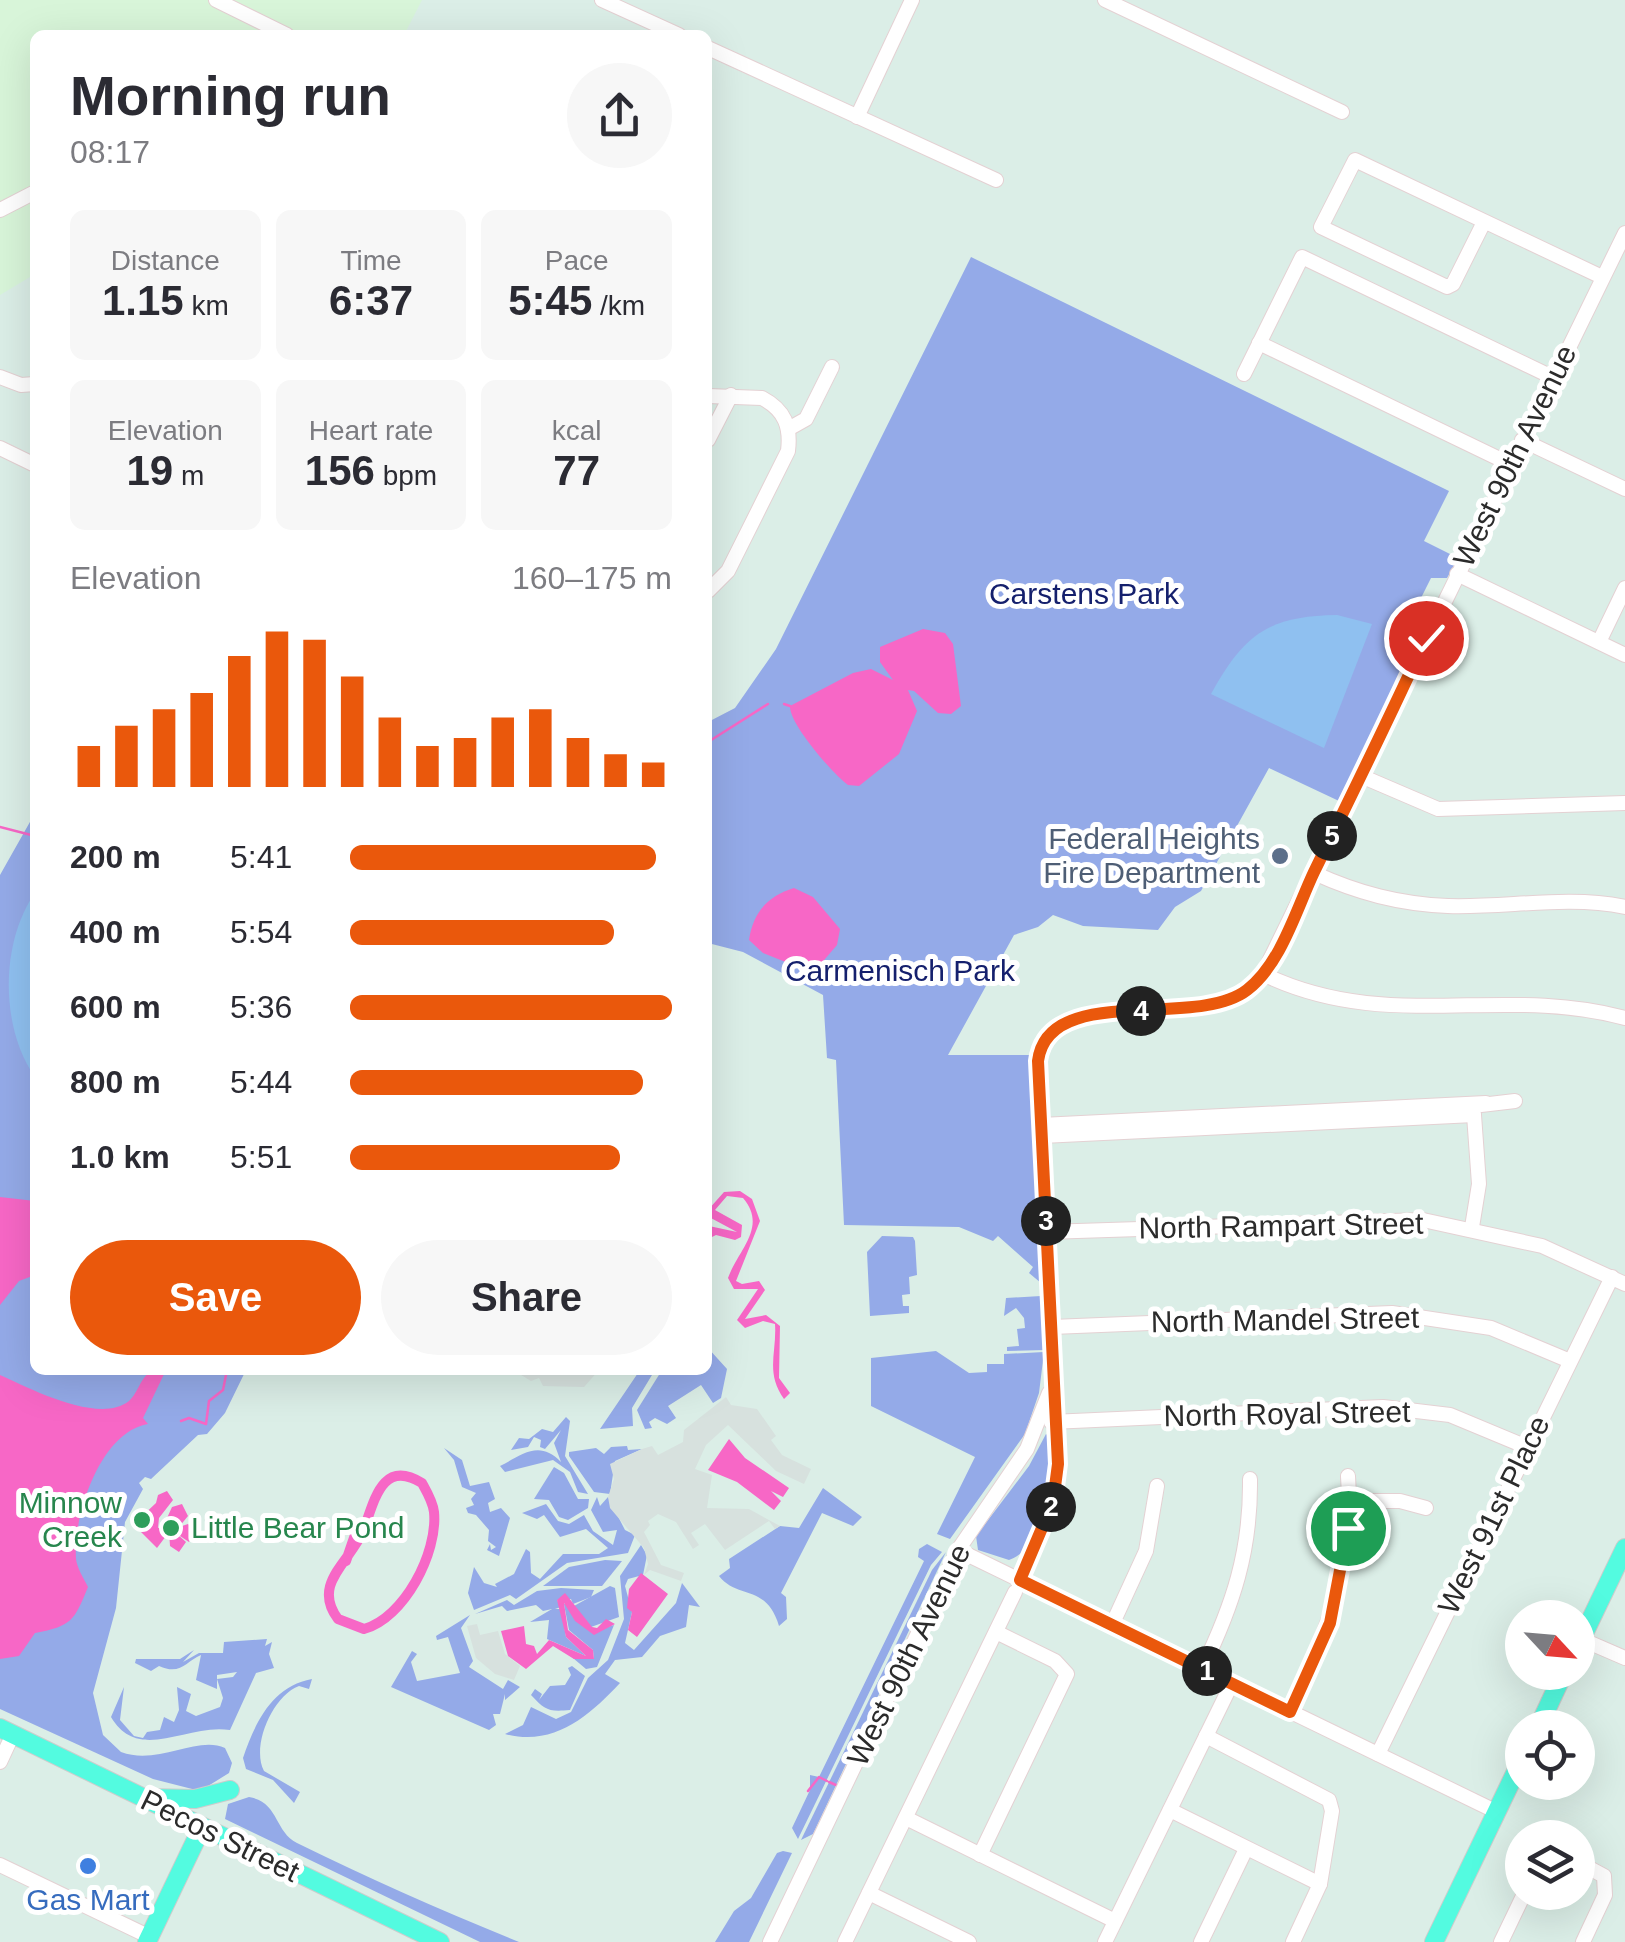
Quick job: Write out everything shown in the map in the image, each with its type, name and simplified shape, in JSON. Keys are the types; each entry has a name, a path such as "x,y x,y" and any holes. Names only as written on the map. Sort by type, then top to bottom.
{"main road":[{"path":"1595,1609 1625,1548"},
{"name":"Pecos Street","path":"6,1731 440,1942"},
{"path":"143,1798 194,1799 230,1790"},
{"path":"1434,1942 1505,1795"},
{"path":"149,1940 202,1828"}],"street":[{"path":"216,0 280,30"},
{"path":"602,0 668,30"},
{"path":"856,117 912,0"},
{"path":"1105,0 1342,112"},
{"path":"712,50 996,180"},
{"path":"1484,222 1453,284 1447,287 1321,226 1354,160 1602,278"},
{"path":"0,210 30,195"},
{"name":"West 90th Avenue","path":"845,1942 1018,1586 1053,1502 1058,1464 1048,1422 1052,1328 1039,1054 1050,1034 1064,1022 1091,1014 1211,1007 1237,997 1263,974 1552,377 1623,243"},
{"path":"1244,374 1302,256 1552,377"},
{"path":"1259,343 1510,464"},
{"path":"790,428 806,419 832,367"},
{"path":"0,378 30,384"},
{"path":"712,396 762,398 774,406 790,428 788,451 728,571 712,588"},
{"path":"712,432 731,396"},
{"path":"1522,440 1625,489"},
{"path":"0,448 30,463"},
{"path":"1457,574 1625,654"},
{"path":"1598,642 1625,588"},
{"path":"1360,776 1438,809 1625,803"},
{"path":"1314,874 1354,892 1410,903 1586,901 1625,908"},
{"path":"1263,974 1313,995 1368,1006 1547,1004 1625,1018"},
{"path":"1042,1130 1344,1116 1515,1101"},
{"path":"1472,1227 1479,1184 1474,1116 1486,1103"},
{"path":"1344,1116 1474,1116"},
{"name":"North Rampart Street","path":"1046,1232 1376,1218 1472,1227 1542,1246 1618,1280"},
{"name":"West 91st Place","path":"1378,1754 1570,1361 1618,1280"},
{"name":"North Mandel Street","path":"1052,1328 1392,1313 1491,1328 1570,1361"},
{"name":"North Royal Street","path":"1048,1422 1383,1406 1450,1416 1527,1447"},
{"name":"West 90th Avenue","path":"770,1942 958,1550 1048,1422"},
{"path":"1290,1712 1339,1593 1350,1501 1348,1476"},
{"path":"1202,1668 1242,1576 1250,1527 1250,1479"},
{"path":"1112,1625 1146,1551 1157,1486"},
{"path":"1350,1501 1400,1501 1426,1508"},
{"path":"958,1550 1018,1586 1112,1625 1497,1812"},
{"path":"980,1855 1067,1674 1055,1661 996,1632"},
{"path":"1595,1648 1625,1658"},
{"path":"1105,1942 1232,1683"},
{"path":"0,1762 6,1731"},
{"path":"1206,1736 1329,1800 1332,1811 1320,1884 1293,1942"},
{"path":"1170,1810 1320,1884"},
{"path":"906,1818 1116,1922"},
{"path":"1201,1942 1246,1849"},
{"path":"0,1865 149,1940"},
{"path":"1583,1942 1607,1887 1604,1876 1595,1871"},
{"path":"869,1893 969,1942"},
{"path":"1501,1942 1516,1910"}],"shaded area":[{"path":"0,0 422,0 407,30 30,30 30,277 0,295"},
{"path":"1337,615 1372,624 1324,748 1211,694 1235,656 1261,632 1293,619"},
{"path":"923,629 945,633 953,644 961,706 951,714 938,713 908,690 917,711 899,754 859,786 848,785 804,736 790,706 853,673 871,669 893,680 880,662 880,647"},
{"path":"794,888 813,897 840,929 837,945 813,973 763,953 749,940 763,906"},
{"path":"30,902 30,1068 15,1034 9,985 15,936"},
{"path":"740,1191 752,1199 760,1221 736,1281 759,1281 765,1290 745,1319 766,1315 780,1326 779,1378 790,1393 784,1399 773,1371 775,1324 763,1321 745,1328 737,1320 758,1289 734,1289 728,1278 752,1229 753,1219 743,1198 727,1196 715,1210 742,1225 741,1237 712,1237 712,1227 737,1232 712,1219 712,1206 724,1192"},
{"path":"0,1197 30,1200 30,1277 19,1281 0,1305"},
{"path":"0,1375 64,1402 100,1409 129,1401 145,1377 164,1375 143,1418 148,1424 131,1430 116,1442 103,1459 85,1499 76,1559 88,1587 79,1608 57,1628 35,1633 19,1656 0,1659"},
{"path":"521,1375 595,1375 584,1387 543,1386 539,1378 531,1381"},
{"path":"726,1397 731,1405 757,1409 776,1436 771,1440 782,1455 811,1469 804,1484 776,1471 728,1425 706,1445 695,1469 712,1475 707,1508 749,1509 780,1526 775,1529 769,1521 725,1550 705,1524 691,1533 699,1545 693,1549 676,1522 658,1514 648,1521 650,1525 644,1532 661,1565 684,1573 681,1581 650,1570 644,1575 648,1564 644,1548 610,1508 608,1497 614,1479 610,1464 652,1446 658,1455 683,1442 684,1430"},
{"path":"729,1439 745,1458 789,1488 783,1497 771,1491 781,1501 774,1510 737,1482 708,1470"},
{"path":"167,1491 173,1500 159,1518 158,1528 163,1527 172,1507 182,1504 188,1516 179,1527 188,1524 197,1532 189,1542 177,1534 186,1542 179,1552 170,1546 169,1532 157,1548 141,1532 138,1520 156,1503 158,1495"},
{"path":"641,1573 668,1594 637,1637 628,1630 632,1612 627,1608 629,1589"},
{"path":"565,1593 592,1627 597,1628 606,1619 615,1624 594,1635 575,1621 564,1603 568,1630 593,1650 594,1659 574,1659 553,1646 526,1669 508,1656 501,1631 524,1626 526,1644 534,1646 537,1654 549,1640 586,1656 566,1637 557,1600"},
{"path":"477,1624 480,1635 498,1631 505,1654 520,1666 514,1680 495,1674 476,1658 467,1626"}],"green space":[{"name":"Carstens Park","path":"971,257 1449,491 1424,541 1458,558 1447,578 1431,578 1405,630 1417,642 1339,801 1269,768 1201,891 1175,907 1158,930 1083,926 1053,915 1038,927 1014,935 948,1055 1029,1055 1041,1283 1029,1273 1033,1267 998,1236 993,1241 959,1227 844,1225 836,1060 827,1058 823,995 743,952 712,944 712,720 735,708 776,649"},
{"path":"30,822 30,1375 244,1375 225,1413 207,1434 198,1435 151,1479 145,1477 139,1483 143,1489 125,1522 116,1608 93,1693 103,1735 121,1752 149,1755 202,1745 225,1748 232,1763 229,1773 200,1791 153,1779 0,1709 0,875"},
{"path":"882,1236 913,1237 915,1241 917,1275 909,1277 910,1294 902,1295 903,1306 909,1306 909,1313 870,1316 867,1252"},
{"path":"1041,1296 1045,1350 1007,1351 1007,1347 1019,1346 1017,1329 1025,1328 1024,1318 1016,1308 1004,1316 1006,1298"},
{"path":"936,1351 969,1373 987,1372 987,1364 1004,1364 1004,1354 1044,1352 1039,1393 1025,1434 950,1539 937,1534 975,1457 871,1406 871,1358"},
{"path":"712,1352 727,1369 721,1398 713,1403 701,1385 668,1406 676,1418 667,1424 655,1418 649,1422 652,1428 645,1429 637,1410 659,1375 712,1375"},
{"path":"637,1375 652,1375 632,1408 633,1426 600,1429"},
{"path":"566,1417 570,1421 565,1456 588,1494 578,1492 570,1472 553,1460 505,1472 500,1466 538,1450 561,1462 554,1443 561,1430 545,1449 540,1447 541,1440 534,1437 528,1447 511,1450 519,1438 529,1439 542,1429 553,1432"},
{"path":"1046,1434 1051,1438 1048,1488 1032,1540 1009,1560 978,1550 976,1536 1029,1466"},
{"path":"627,1446 628,1450 642,1449 615,1461 610,1494 594,1492 569,1456 569,1452 596,1448 604,1454 611,1447"},
{"path":"444,1448 462,1460 470,1486 489,1482 495,1499 488,1503 490,1512 501,1508 510,1518 499,1556 487,1550 490,1544 491,1550 496,1547 488,1541 489,1530 476,1515 468,1513 466,1508 474,1505 471,1499 476,1493 462,1487 454,1460"},
{"path":"554,1467 564,1473 578,1499 589,1499 588,1508 568,1520 559,1517 549,1500 534,1499"},
{"path":"823,1488 862,1517 853,1526 822,1513 781,1593 786,1597 787,1619 779,1626 767,1603 719,1576 730,1568 729,1559 780,1526 799,1528"},
{"path":"597,1497 600,1506 608,1497 625,1530 635,1535 628,1553 567,1563 516,1599 510,1595 474,1610 468,1593 474,1567 484,1583 497,1587 495,1584 514,1574 526,1549 530,1552 531,1573 540,1579 563,1554 599,1554 608,1548 586,1529 560,1537 544,1515 537,1519 522,1513 546,1504 558,1521 569,1524 584,1515 593,1531 613,1545 617,1530 603,1532 591,1510"},
{"path":"927,1544 942,1552 931,1565 798,1839 792,1828 810,1790 810,1775 819,1777 924,1561 918,1557 919,1549"},
{"path":"641,1545 647,1555 643,1575 628,1579 625,1586 632,1612 625,1643 634,1650 676,1603 682,1583 700,1607 689,1605 686,1627 660,1636 642,1657 615,1660 605,1674 620,1683 569,1726 539,1736 505,1734 523,1725 531,1707 556,1719 571,1712 588,1678 608,1660 624,1619 620,1576"},
{"path":"946,1552 813,1834 801,1840 932,1570"},
{"path":"622,1561 602,1586 543,1586 569,1567"},
{"path":"610,1586 615,1588 619,1617 591,1627 574,1606"},
{"path":"594,1590 591,1597 573,1604 571,1599 557,1600 561,1607 555,1609 561,1609 566,1637 586,1656 547,1639 549,1620 530,1622 552,1609 543,1611 536,1605 507,1611 502,1606 475,1614 507,1600 514,1605 537,1591"},
{"path":"568,1603 585,1626 614,1625 597,1667 586,1669 567,1653 576,1659 594,1659 593,1650 569,1630 564,1604"},
{"path":"470,1615 461,1628 473,1661 469,1667 503,1689 508,1680 520,1687 505,1700 505,1694 500,1714 493,1714 496,1725 489,1730 391,1687 412,1651 417,1654 411,1662 417,1681 460,1673 448,1637 437,1640 436,1636"},
{"path":"267,1639 265,1646 272,1642 269,1654 274,1668 256,1673 230,1730 213,1729 149,1740 135,1738 122,1731 111,1717 124,1687 120,1720 134,1736 143,1738 147,1732 160,1730 164,1717 174,1722 179,1710 177,1687 191,1694 186,1711 196,1716 220,1707 223,1698 217,1679 217,1689 196,1680 201,1655 173,1669 159,1666 151,1671 135,1663 136,1659 180,1659 194,1650 183,1662 199,1653 223,1653 224,1642","holes":["237,1672 233,1677 217,1679 217,1675"]},
{"path":"572,1666 585,1676 570,1710 548,1709 531,1695 535,1689 542,1694 539,1700 550,1686 565,1685 571,1675 568,1668"},
{"path":"312,1679 309,1689 299,1686 280,1700 266,1723 260,1749 264,1771 300,1792 294,1803 273,1780 246,1769 243,1758 267,1708 286,1689"},
{"path":"249,1797 266,1805 297,1843 519,1942 480,1942 225,1819 228,1804"},
{"path":"777,1853 792,1853 749,1942 715,1942 734,1911 751,1898"}],"waterway":[{"path":"712,739 768,704"},
{"path":"784,704 790,706"},
{"path":"0,827 30,835"},
{"path":"181,1421 189,1418 206,1424 209,1401 223,1390 226,1375"},
{"path":"346,1561 356,1532 364,1529 382,1485 398,1476 422,1483 434,1512 434,1528 424,1564 405,1598 379,1622 364,1629 338,1619 329,1594 336,1573 343,1562 351,1552 364,1529"},
{"path":"808,1791 819,1777 827,1781"},
{"path":"829,1782 836,1785"}],"place":[{"name":"Federal Heights Fire Department","path":"1280,856"},
{"name":"Minnow Creek","path":"142,1520"},
{"name":"Little Bear Pond","path":"171,1528"},
{"name":"Gas Mart","path":"88,1866"}],"route":[{"path":"1348,1528 1339,1593 1330,1623 1290,1712 1020,1580 1045,1527 1058,1481 1038,1061 1050,1034 1073,1018 1211,1007 1237,997 1258,981 1289,926 1426,638"}],"park label":[{"name":"Carmenisch Park","path":"900,971"}]}
